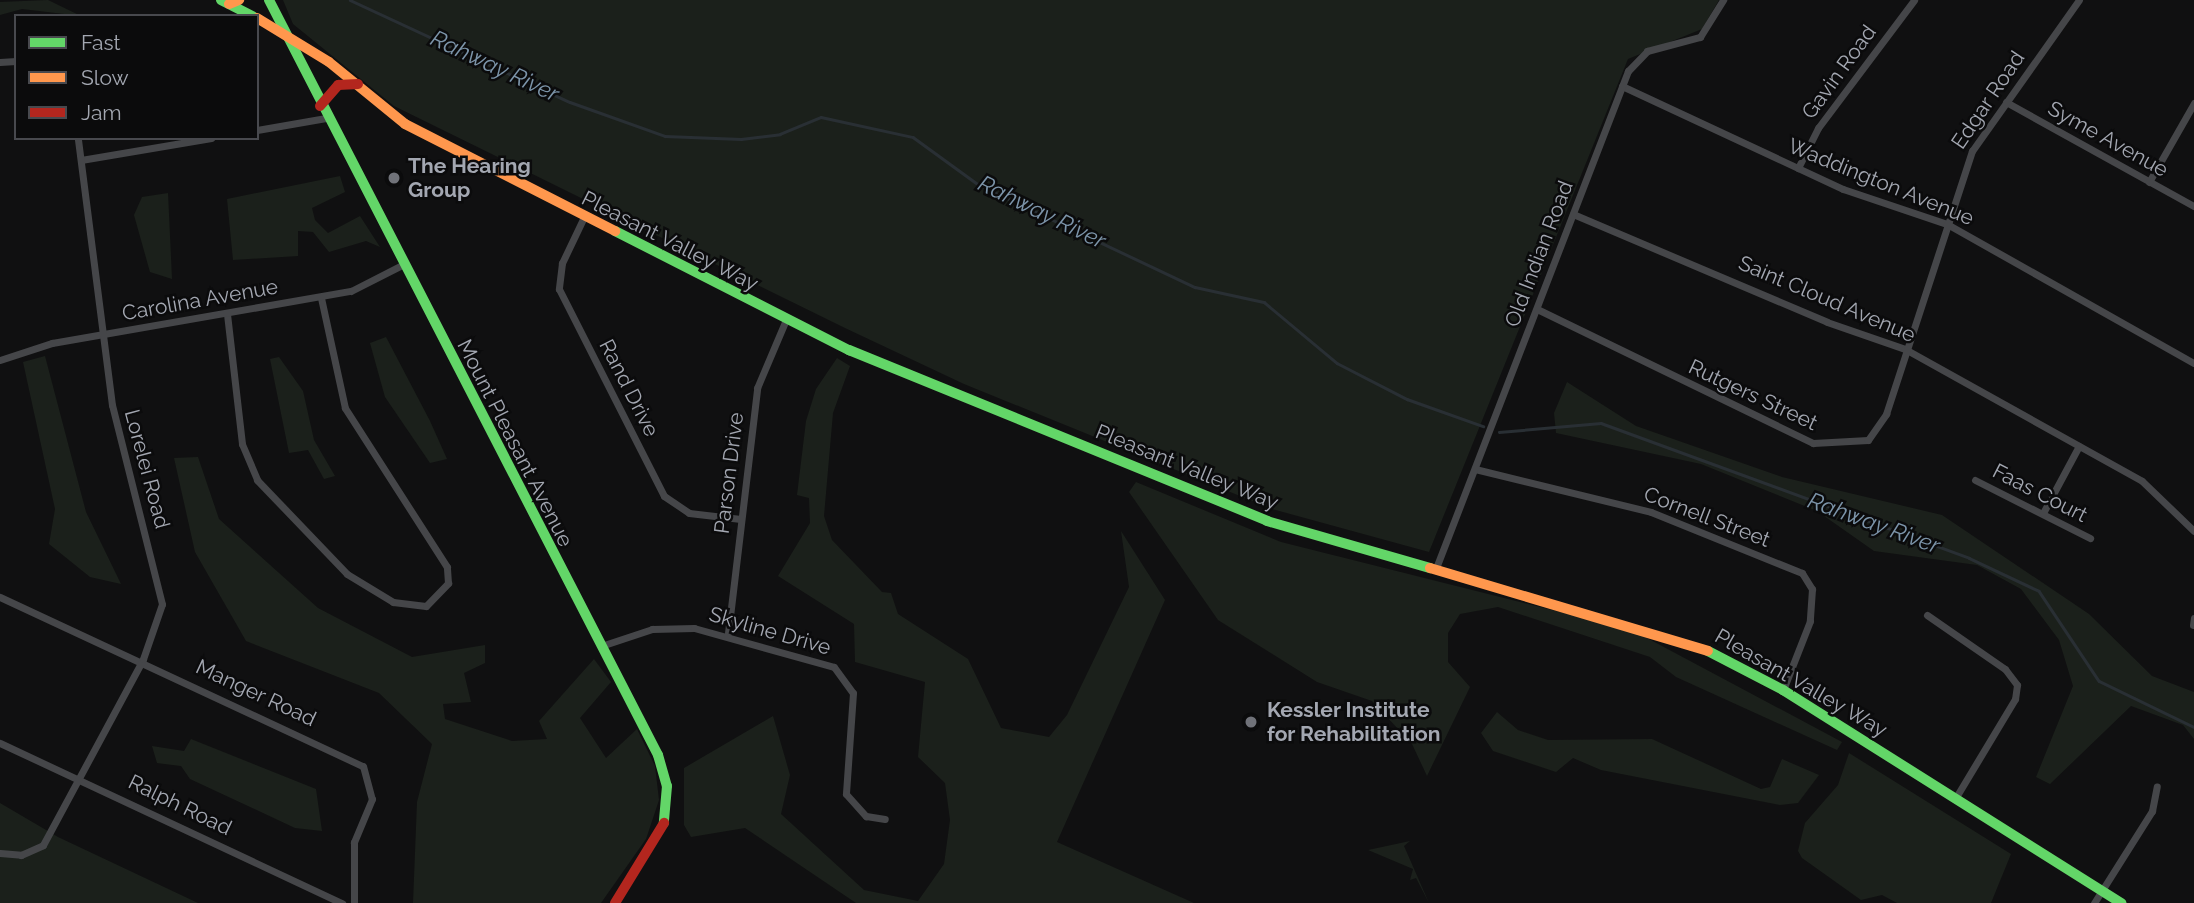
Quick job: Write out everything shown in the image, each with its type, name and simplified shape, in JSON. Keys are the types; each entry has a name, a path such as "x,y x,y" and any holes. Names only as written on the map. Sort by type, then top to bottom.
{"main road":[{"path":"225,2 239,0"},
{"name":"Mount Pleasant Avenue","path":"269,0 281,30 326,118 658,755 668,797 657,839 615,903"},
{"name":"Pleasant Valley Way","path":"225,2 249,14"},
{"name":"Pleasant Valley Way","path":"259,19 281,30 358,84 405,124 785,322 1267,521 1636,622 1783,690 2121,903"},
{"path":"320,106 338,85 358,84"}],"street":[{"name":"Old Indian Road","path":"1436,568 1622,86 1647,51 1706,32 1723,0"},
{"name":"Gavin Road","path":"1798,168 1818,128 1914,0"},
{"name":"Edgar Road","path":"1905,349 1972,151 2079,0"},
{"name":"Waddington Avenue","path":"1622,86 1798,168 1947,224 2194,363"},
{"name":"Syme Avenue","path":"2006,102 2194,206"},
{"path":"2150,182 2194,103"},
{"path":"259,130 326,118"},
{"name":"Lorelei Road","path":"0,852 22,855 43,845 144,659 159,618 161,587 119,443 101,335 78,140"},
{"path":"81,160 199,140"},
{"name":"Saint Cloud Avenue","path":"1573,214 1827,322 1905,349 2161,495 2194,531"},
{"name":"Rand Drive","path":"583,219 562,263 559,289 664,496 689,513 741,519"},
{"name":"Carolina Avenue","path":"0,360 101,335 321,298 366,286 402,265"},
{"path":"227,314 242,444 257,480 347,575 393,602 412,608 431,604 449,571 345,408 321,298"},
{"name":"Rutgers Street","path":"1537,309 1826,446 1859,444 1876,435 1905,349"},
{"name":"Parson Drive","path":"728,633 757,388 785,322"},
{"path":"2043,513 2078,446"},
{"name":"Cornell Street","path":"1475,469 1651,512 1802,573 1812,589 1810,621 1783,690"},
{"name":"Faas Court","path":"1975,480 2090,538"},
{"name":"Manger Road","path":"0,597 144,659 363,766 372,799 354,842 354,903"},
{"path":"1927,615 2005,669 2017,685 2015,699 1955,799"},
{"name":"Skyline Drive","path":"600,647 667,627 728,633 842,673 853,693 846,794 866,816 885,819"},
{"name":"Ralph Road","path":"0,743 80,775 342,903"},
{"path":"2094,903 2152,811 2157,786"}],"shaded area":[{"path":"48,0 77,14 22,9 0,15 0,2"},
{"path":"283,0 1719,0 1702,29 1628,59 1429,552 1272,509 964,384 845,328 394,106 293,24"},
{"path":"340,176 345,192 312,208 315,220 328,233 360,216 380,247 366,241 329,252 313,232 298,231 298,256 233,260 227,199"},
{"path":"168,193 172,279 150,272 134,215 142,197"},
{"path":"386,337 447,459 430,463 385,397 370,343"},
{"path":"45,356 86,512 121,584 90,577 49,544 55,509 23,362"},
{"path":"279,357 303,391 314,440 335,476 324,479 308,450 289,453 270,359"},
{"path":"837,358 850,366 833,413 824,516 832,540 882,592 891,593 898,614 968,659 1001,728 1049,737 1067,715 1129,587 1121,531 1165,600 1057,842 1194,903 856,903 745,828 691,837 684,825 684,768 773,716 790,775 781,814 864,890 918,901 944,864 950,820 945,783 918,757 925,682 855,662 854,624 778,576 810,523 809,498 797,495 806,421 816,389"},
{"path":"1567,382 1636,426 1782,477 1942,515 2089,614 2152,676 2194,692 2194,739 2183,725 2131,706 2050,784 2036,777 2073,686 2059,640 2021,589 1977,565 1874,551 1817,511 1701,464 1556,433 1554,413"},
{"path":"198,457 219,519 318,608 412,657 485,645 485,663 464,673 471,702 443,704 445,719 512,741 547,739 539,721 594,659 611,682 580,718 606,758 637,729 655,766 659,800 646,839 601,903 413,903 417,802 432,744 379,693 246,641 195,552 174,458"},
{"path":"1136,482 1281,542 1632,630 1842,742 1837,750 1676,677 1650,657 1498,607 1460,614 1448,633 1448,662 1470,687 1427,776 1412,744 1372,701 1317,682 1218,620 1129,492"},
{"path":"1497,712 1518,730 1548,740 1652,739 1761,789 1770,787 1782,759 1819,775 1798,803 1780,805 1601,770 1573,758 1556,772 1493,751 1481,733"},
{"path":"191,739 316,789 322,831 295,828 190,779 181,766 157,763 152,746 184,751"},
{"path":"1849,753 2011,854 1991,903 1897,903 1882,895 1861,900 1802,858 1798,851 1805,823 1838,785"},
{"path":"0,803 58,837 198,903 0,903"},
{"path":"1410,841 1404,846 1429,903 1416,878 1410,880 1413,869 1368,850"}],"waterway":[{"name":"Rahway River","path":"350,0 570,102 665,136 741,139 780,134 821,117 913,137 979,185 1195,287 1264,302 1337,363 1407,399 1483,426"},
{"name":"Rahway River","path":"1499,432 1601,423 1969,558 2039,591 2099,681 2194,727"}],"traffic: fast":[{"path":"221,0 249,14"},
{"path":"269,0 658,755 667,786 664,823"},
{"path":"615,231 849,350 1267,521 1430,568"},
{"path":"1708,651 1783,690 2121,903"}],"traffic: slow":[{"path":"229,4 239,0"},
{"path":"259,19 329,62 405,124 615,231"},
{"path":"1430,568 1708,651"}],"traffic: jam":[{"path":"320,106 338,85 358,84"},
{"path":"615,903 664,823"}],"place":[{"name":"The Hearing Group","path":"394,178"},
{"name":"Kessler Institute for Rehabilitation","path":"1251,722"}]}
